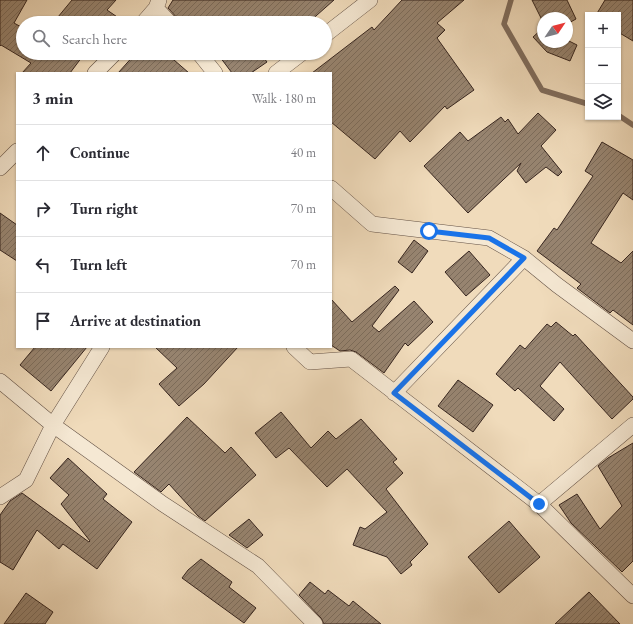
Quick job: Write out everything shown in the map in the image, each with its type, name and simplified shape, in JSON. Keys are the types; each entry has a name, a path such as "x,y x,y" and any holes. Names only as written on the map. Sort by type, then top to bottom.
{"street":[{"path":"332,30 370,0"},
{"path":"149,16 158,4 166,16"},
{"path":"96,72 108,60"},
{"path":"205,60 214,72"},
{"path":"277,72 293,60"},
{"path":"0,168 16,152"},
{"path":"332,189 372,224 489,238 524,258 557,286 633,341"},
{"path":"394,393 524,258"},
{"path":"0,497 26,480 53,425 101,348"},
{"path":"295,348 310,362 350,359 539,504 633,596"},
{"path":"0,381 53,425 163,504 258,566 315,624"},
{"path":"539,504 633,425"}],"building":[{"path":"0,0 27,0 18,16 16,16 14,23 16,24 16,54 1,45 0,46"},
{"path":"72,0 116,0 107,10 116,16 59,16"},
{"path":"173,0 334,0 316,16 175,16 168,8"},
{"path":"402,0 464,0 437,23 445,30 437,38 474,90 447,109 445,106 410,142 400,131 375,159 332,123 332,72 313,72 329,60 332,60 332,58 372,27 374,30"},
{"path":"532,0 567,0 573,12 538,12"},
{"path":"605,0 633,0 633,41 621,34 621,12 598,12"},
{"path":"573,13 576,19 573,21"},
{"path":"537,33 537,41 533,37"},
{"path":"573,43 577,45 570,61 547,52 543,48 573,48"},
{"path":"26,60 80,60 71,72 23,72 31,63"},
{"path":"130,60 174,60 188,72 119,72"},
{"path":"222,60 265,60 267,62 252,72 231,72"},
{"path":"538,113 556,130 541,146 562,172 558,176 546,167 526,183 517,171 521,163 468,213 424,166 460,132 468,141 501,117 505,122 508,119 518,134"},
{"path":"602,142 633,160 633,200 623,193 591,243 621,263 633,251 633,325 613,310 610,313 577,288 581,284 537,251 554,228 557,230 593,176 585,171"},
{"path":"0,213 16,224 16,260 0,250"},
{"path":"414,240 428,251 412,273 398,262"},
{"path":"469,251 490,275 466,296 445,272"},
{"path":"395,286 399,290 372,326 379,332 414,301 433,322 408,346 405,343 384,373 356,352 350,350 340,351 332,346 332,300 352,322"},
{"path":"556,322 573,336 575,334 633,397 633,399 612,419 560,362 540,386 564,409 554,421 518,388 515,391 496,374 520,345 525,349 547,324 551,327"},
{"path":"34,348 86,348 51,391 20,365"},
{"path":"156,348 237,348 204,384 179,406 159,384 177,368"},
{"path":"458,380 493,405 473,432 438,406"},
{"path":"281,412 311,448 328,431 336,439 361,419 397,459 393,462 403,473 386,489 428,544 410,562 412,565 401,574 387,557 353,545 360,527 365,529 387,512 347,469 327,487 289,448 276,458 255,433"},
{"path":"187,417 225,453 231,447 256,475 205,521 198,516 169,484 161,492 134,472"},
{"path":"633,443 633,561 622,572 571,523 559,505 577,494 600,529 622,506 598,466"},
{"path":"68,458 107,494 103,499 132,522 97,569 63,544 59,549 37,530 13,570 0,562 0,515 10,501 22,493 89,542 90,541 61,504 69,495 50,478"},
{"path":"249,519 263,535 247,548 229,535"},
{"path":"509,521 540,557 499,593 468,557"},
{"path":"201,559 232,582 229,587 256,608 244,623 182,578 188,570"},
{"path":"310,582 325,594 328,590 349,606 353,601 381,624 324,624 321,618 299,595"},
{"path":"589,592 620,624 555,624"},
{"path":"26,593 53,612 45,624 4,624"}],"waterway":[{"path":"511,0 504,24 542,90 585,103"},
{"path":"621,117 633,125"}],"route":[{"path":"429,231 489,238 524,258 394,393 539,504"}]}
